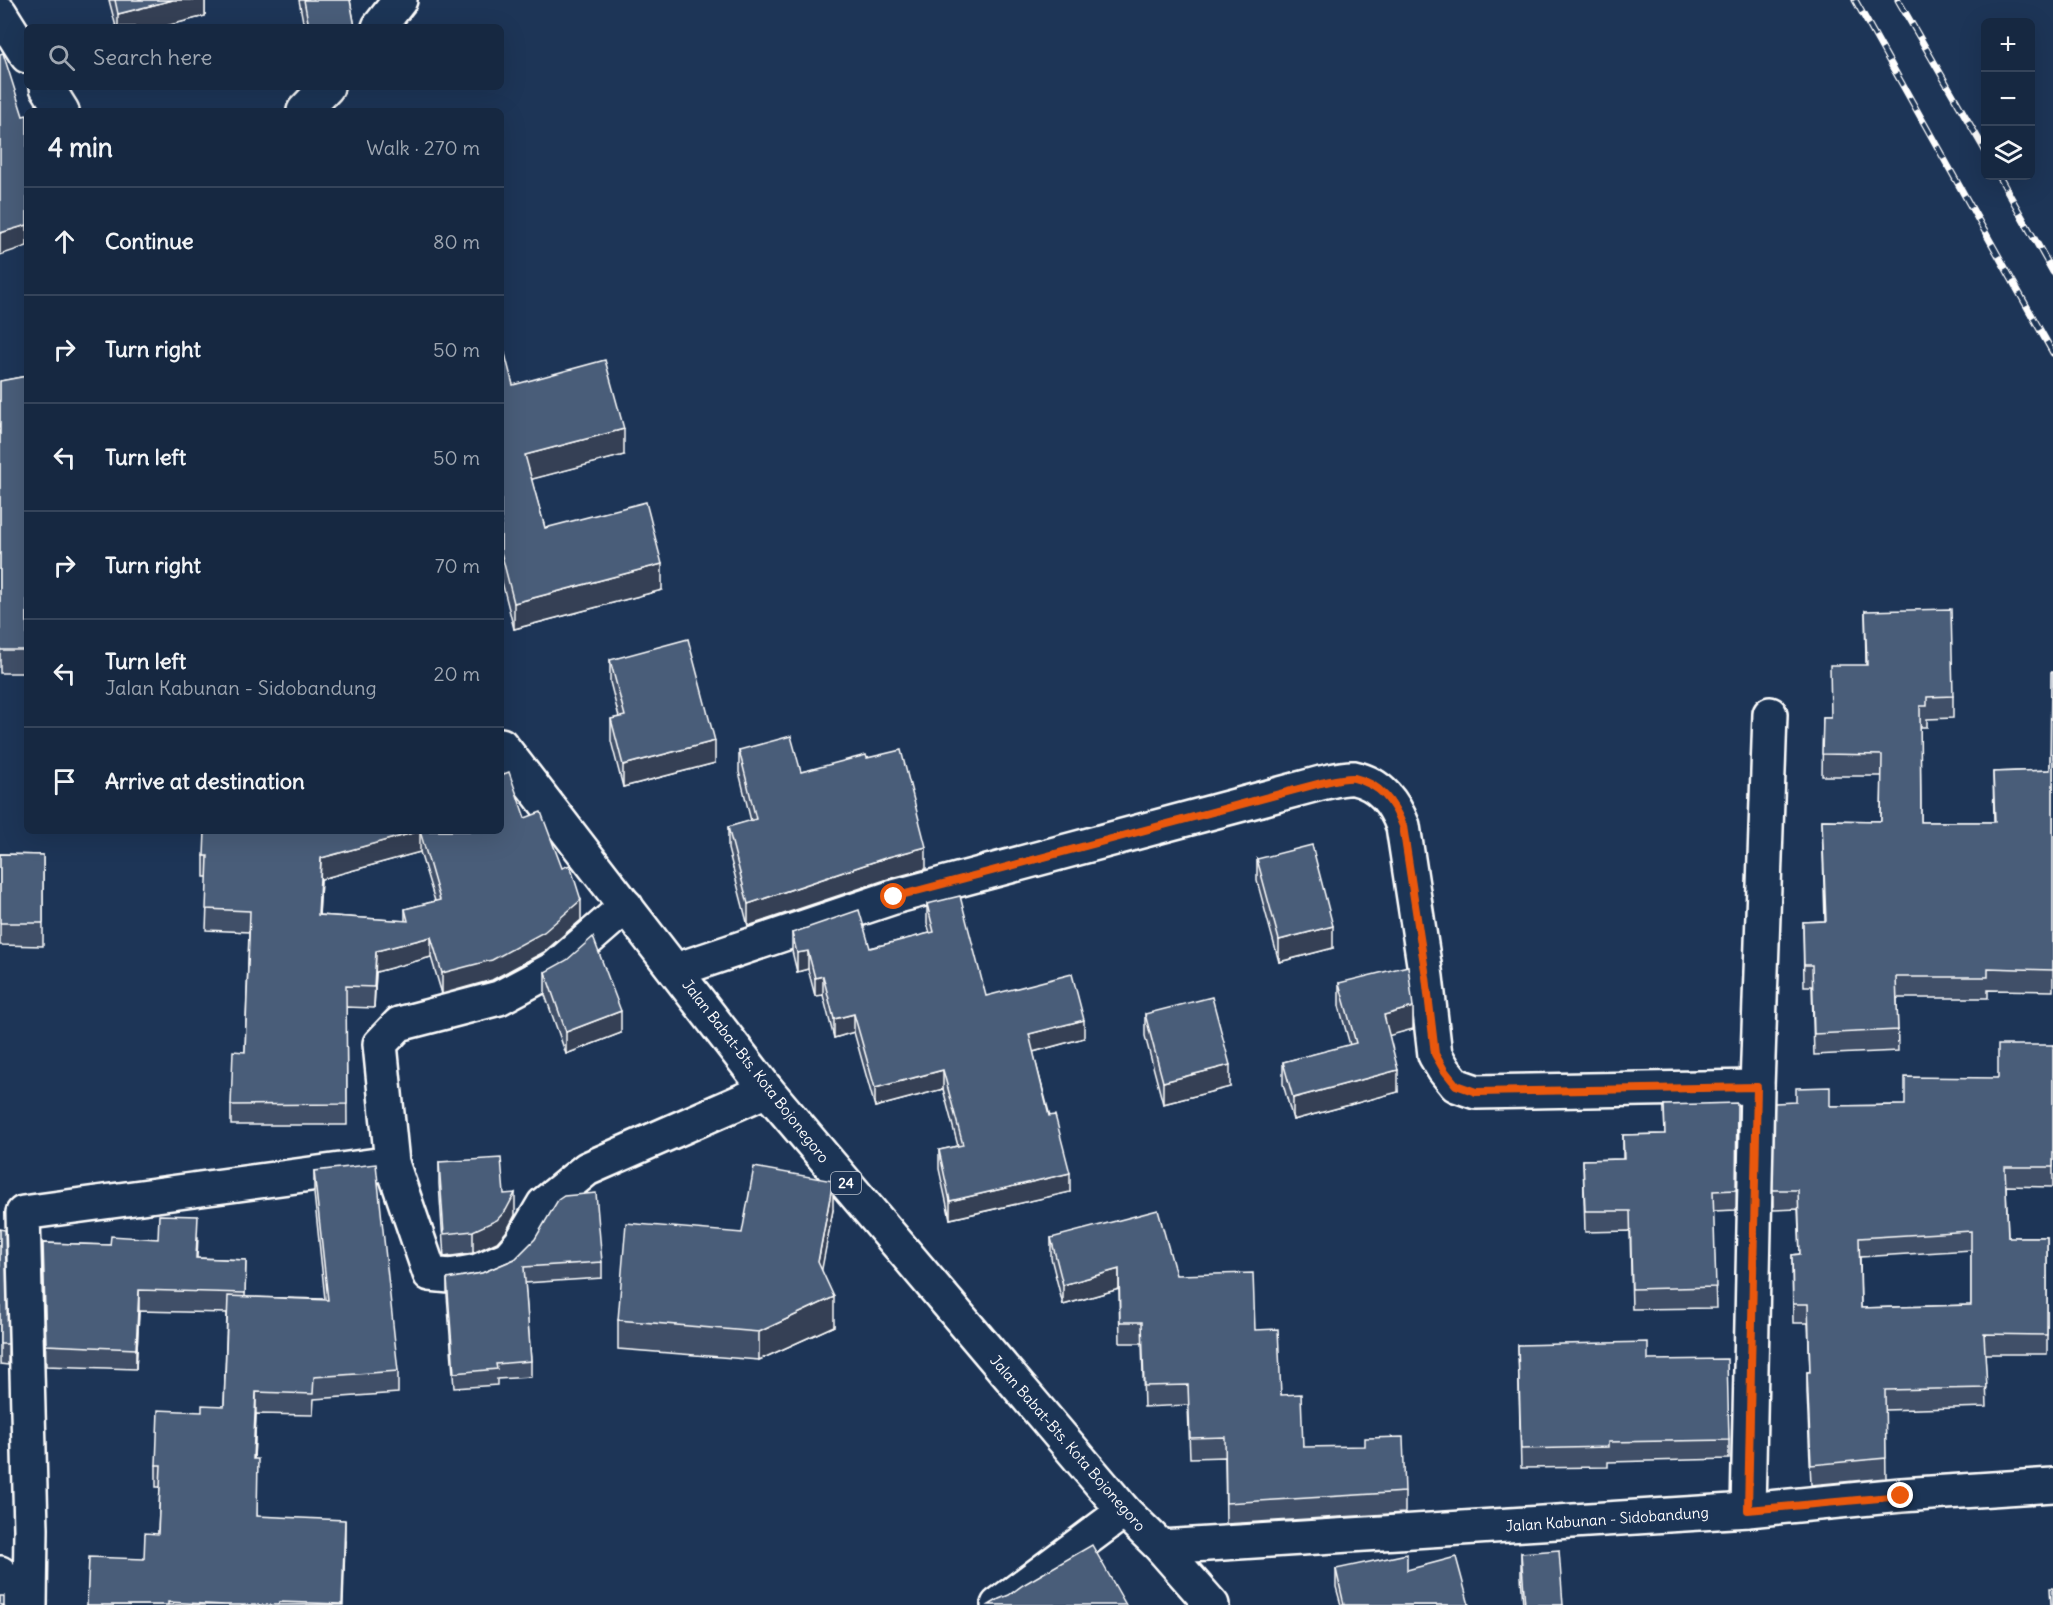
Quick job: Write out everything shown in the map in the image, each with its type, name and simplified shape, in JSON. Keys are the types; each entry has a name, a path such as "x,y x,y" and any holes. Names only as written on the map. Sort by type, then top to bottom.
{"main road":[{"path":"381,24 400,0"},
{"path":"0,13 24,51"},
{"path":"49,90 60,108"},
{"path":"307,108 324,90"},
{"path":"1748,1510 1757,1087 1770,714"},
{"name":"Jalan Babat-Bts. Kota Bojonegoro","path":"504,749 767,1090 1124,1512 1161,1547 1212,1605"},
{"path":"676,970 894,897 1321,783 1353,778 1376,787 1394,805 1403,826 1435,1054 1456,1085 1476,1092 1757,1087"},
{"path":"626,906 555,968 499,998 399,1024 380,1044 392,1163 430,1274 450,1275 478,1270 508,1258 521,1243 544,1204 587,1169 767,1090"},
{"path":"30,1605 31,1529 23,1213 392,1163"},
{"path":"2053,1476 2053,1485"},
{"name":"Jalan Kabunan - Sidobandung","path":"1161,1547 1748,1510 2053,1485"},
{"path":"998,1605 1124,1512"},
{"path":"0,1573 16,1592 23,1605"}],"building":[{"path":"115,0 173,0 118,14"},
{"path":"304,0 350,0 354,24 308,24"},
{"path":"3,53 24,116 24,226 0,233 0,54"},
{"path":"504,350 513,385 605,360 624,429 525,455 545,528 646,502 662,564 514,603 504,564"},
{"path":"24,377 24,650 0,650 0,381"},
{"path":"1951,609 1953,696 1927,697 1927,706 1920,706 1921,822 1995,822 1993,772 2050,770 2051,672 2053,672 2053,970 1988,968 1988,977 1896,977 1898,1030 1814,1034 1812,965 1804,965 1803,922 1826,921 1822,820 1881,821 1882,755 1822,754 1823,718 1831,718 1830,665 1867,665 1865,611"},
{"path":"688,639 715,741 623,765 611,719 625,716 610,660"},
{"path":"791,736 801,772 866,755 867,758 901,750 926,847 888,857 748,904 728,827 756,819 739,750"},
{"path":"509,772 525,818 541,812 562,868 570,865 581,900 544,932 492,960 442,973 431,937 376,951 374,987 346,986 347,1104 231,1105 233,1051 245,1052 250,911 206,909 208,856 204,856 205,834 409,834 321,858 318,915 408,921 405,909 440,900 421,834 504,834 504,774"},
{"path":"1312,845 1333,926 1279,940 1257,859"},
{"path":"0,854 43,855 43,923 0,923"},
{"path":"960,896 986,996 1072,974 1084,1020 1029,1034 1049,1116 1055,1115 1070,1173 950,1201 939,1150 963,1145 943,1070 875,1088 854,1014 834,1019 823,976 815,978 808,951 797,953 792,933 859,910 870,948 934,932 927,904"},
{"path":"593,937 621,1011 566,1032 545,972 567,960"},
{"path":"1408,966 1413,1007 1384,1015 1398,1070 1293,1098 1283,1062 1356,1043 1339,983"},
{"path":"1212,997 1230,1065 1163,1082 1145,1014"},
{"path":"1998,1045 2053,1045 2053,1167 2005,1167 2008,1237 2047,1237 2047,1335 1984,1334 1987,1388 1885,1390 1886,1458 1811,1465 1807,1372 1810,1372 1808,1304 1793,1304 1792,1255 1800,1254 1798,1190 1773,1190 1775,1103 1796,1102 1796,1088 1830,1087 1830,1106 1905,1105 1905,1077 1998,1078","holes":["1971,1231 1971,1305 1861,1308 1859,1238"]},
{"path":"1737,1103 1736,1190 1713,1191 1716,1287 1632,1289 1630,1211 1585,1211 1583,1160 1624,1159 1623,1135 1665,1134 1664,1105"},
{"path":"501,1158 504,1194 515,1193 506,1210 497,1220 473,1231 444,1234 439,1162"},
{"path":"376,1164 398,1371 314,1377 313,1394 256,1392 253,1459 258,1459 257,1516 345,1520 342,1604 279,1602 278,1605 225,1605 168,1602 168,1605 87,1605 89,1557 144,1559 145,1533 158,1534 161,1465 156,1465 158,1410 202,1412 202,1405 224,1406 228,1296 328,1300 314,1171"},
{"path":"754,1167 833,1181 818,1262 834,1297 759,1332 618,1320 626,1223 742,1233"},
{"path":"596,1193 602,1262 524,1267 531,1361 496,1364 497,1369 454,1373 447,1279 482,1273 515,1259 535,1239 558,1200 564,1196"},
{"path":"1158,1210 1176,1275 1253,1273 1255,1330 1278,1329 1281,1395 1301,1394 1303,1447 1365,1446 1365,1438 1403,1437 1405,1492 1226,1503 1225,1437 1190,1438 1188,1385 1144,1386 1142,1322 1120,1322 1119,1269 1063,1285 1051,1238"},
{"path":"159,1215 198,1216 196,1258 246,1260 245,1293 139,1290 136,1349 46,1345 43,1243 110,1245 111,1236 158,1239"},
{"path":"0,1229 5,1230 8,1344 0,1344"},
{"path":"1648,1342 1648,1360 1727,1359 1729,1440 1608,1442 1608,1447 1521,1449 1518,1345"},
{"path":"1092,1545 1126,1605 989,1605 1009,1595"},
{"path":"1559,1550 1563,1605 1525,1605 1521,1553"},
{"path":"1407,1554 1407,1570 1456,1557 1469,1605 1344,1605 1336,1569"},
{"path":"2050,1588 2053,1588 2053,1605 2051,1605"},
{"path":"0,1596 4,1596 4,1605 0,1605"}],"railway":[{"path":"1855,0 2053,353"},
{"path":"1898,0 1981,143"},
{"path":"2001,180 2053,272"}],"route":[{"path":"894,897 1321,783 1353,778 1376,787 1394,805 1403,826 1435,1054 1456,1085 1476,1092 1757,1087 1748,1510 1901,1496"}]}
